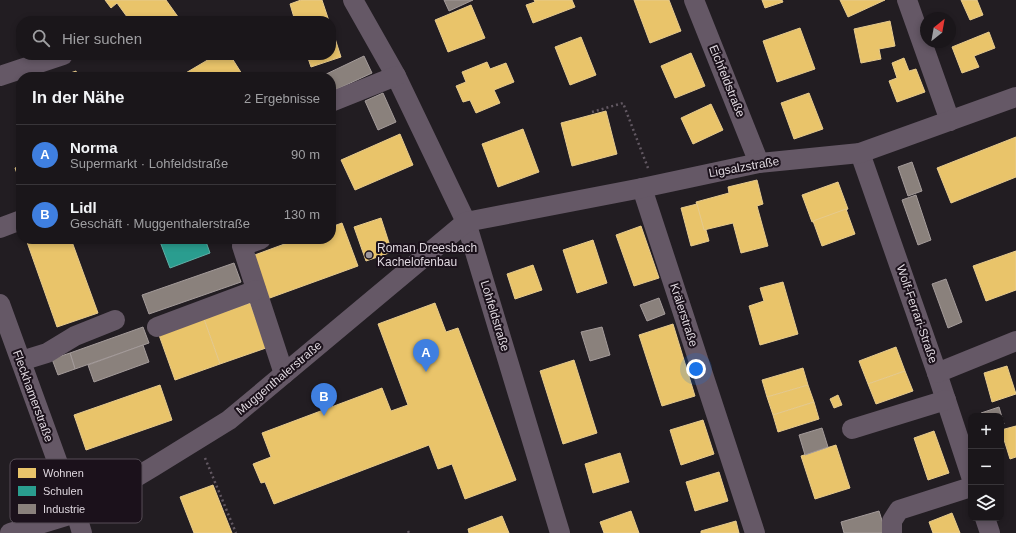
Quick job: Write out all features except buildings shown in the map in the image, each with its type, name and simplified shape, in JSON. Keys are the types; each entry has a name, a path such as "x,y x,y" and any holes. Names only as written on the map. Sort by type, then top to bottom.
{"street":[{"name":"Lohfeldstraße","path":"353,0 396,76 466,222 560,533"},
{"name":"Eichfeldstraße","path":"694,0 760,163"},
{"path":"907,0 950,121"},
{"path":"0,76 48,60"},
{"path":"336,100 396,76"},
{"name":"Ligsalzstraße","path":"466,222 760,163 860,153 1016,97"},
{"name":"Wolf-Ferrari-Straße","path":"860,153 937,373 968,467"},
{"name":"Krälerstraße","path":"648,186 755,533"},
{"path":"0,228 16,222"},
{"name":"Muggenthalerstraße","path":"142,474 229,420 466,222"},
{"path":"247,244 242,246 284,374"},
{"path":"157,327 256,290"},
{"name":"Fleckhamerstraße","path":"0,304 56,459"},
{"path":"21,361 47,353 75,336 115,320"},
{"path":"937,373 1016,342"},
{"path":"852,429 946,400"},
{"path":"892,533 892,521 899,510 968,488"},
{"path":"986,521 990,533"},
{"name":"Muggenthalerstraße","path":"10,533 43,523"},
{"name":"Fleckhamerstraße","path":"79,523 82,533"}],"path":[{"path":"592,112 623,103 648,186"},
{"path":"198,438 236,533"}],"place":[{"name":"Roman Dreesbach Kachelofenbau","path":"369,255"},
{"name":"Norma","path":"426,372"},
{"name":"Lidl","path":"324,416"}]}
